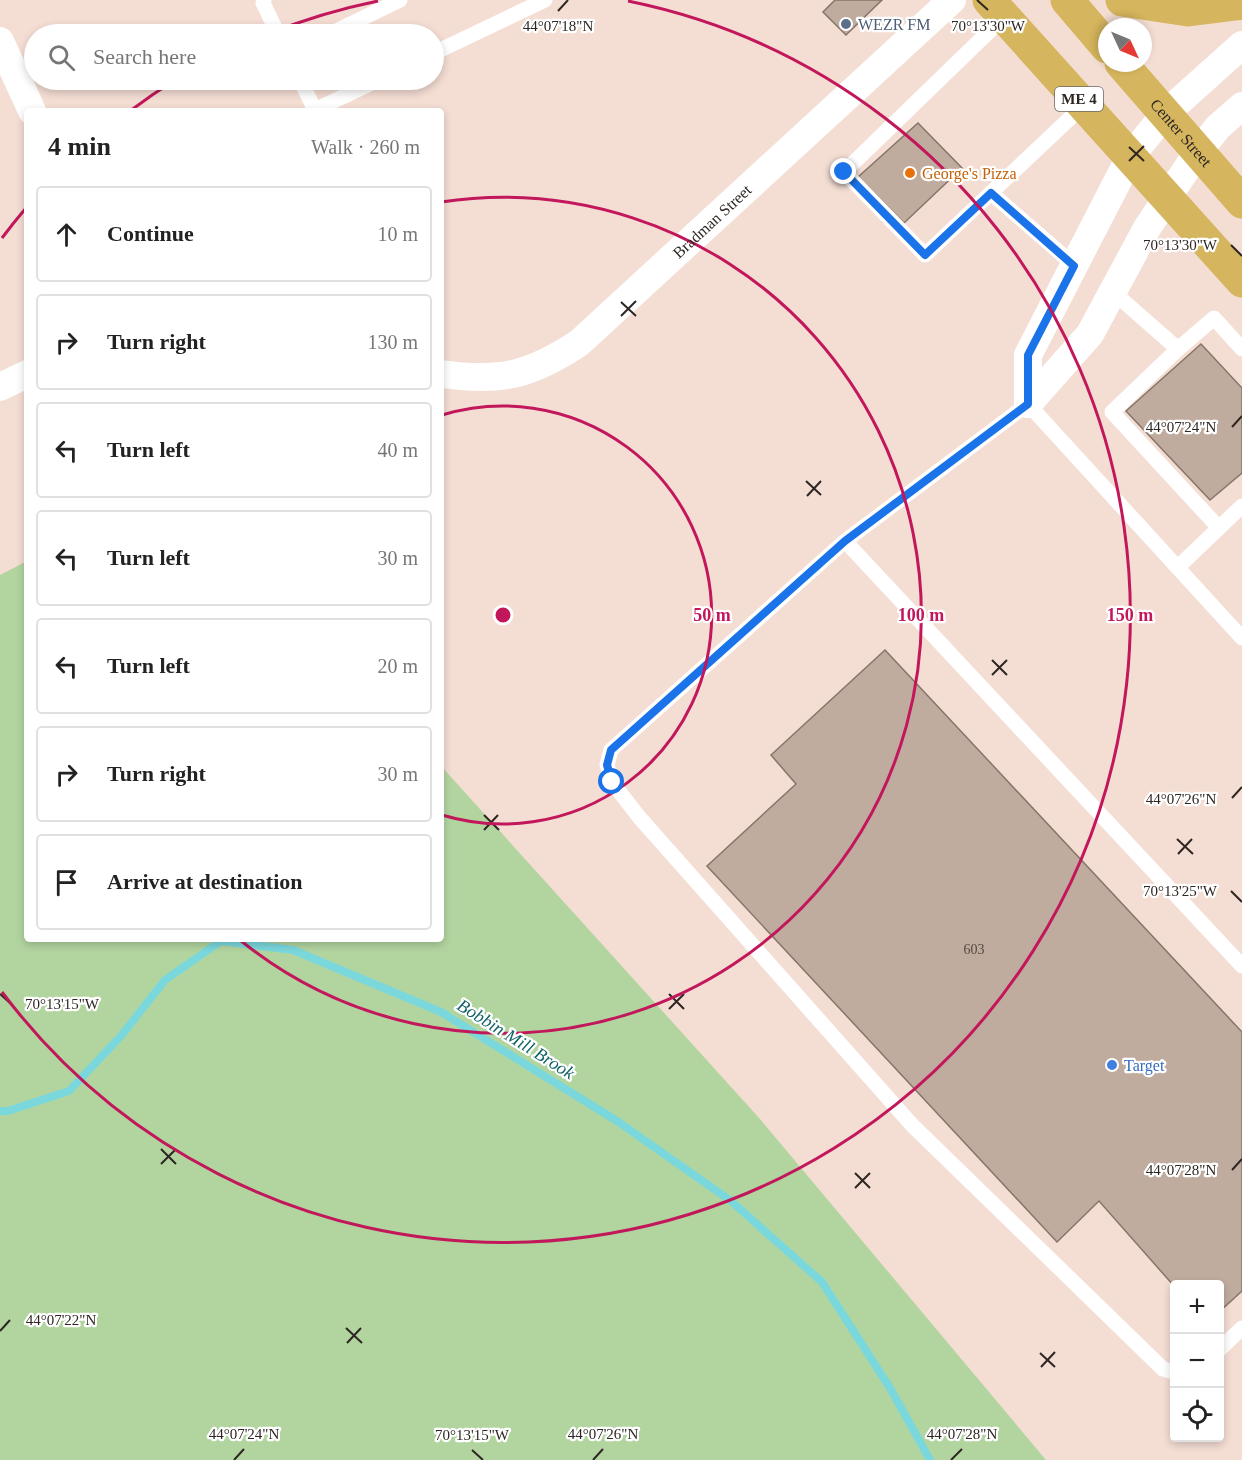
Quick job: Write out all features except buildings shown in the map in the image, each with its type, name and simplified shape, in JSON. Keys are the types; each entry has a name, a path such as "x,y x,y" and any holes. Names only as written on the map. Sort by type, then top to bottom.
{"highway":[{"path":"1067,0 1098,36"},
{"path":"1122,0 1188,10 1242,3"},
{"name":"ME 4","path":"997,8 1242,281"},
{"name":"Center Street","path":"1129,72 1242,202"}],"street":[{"name":"Bradman Street","path":"444,374 489,378 509,376 553,361 579,344 952,0"},
{"path":"0,41 31,108"},
{"path":"1028,404 1028,355 1130,156 1165,114 1242,45"},
{"path":"1028,404 1090,334 1147,228 1198,152 1218,127 1242,105"},
{"path":"0,387 24,375"}],"lane":[{"path":"351,24 400,0"},
{"path":"444,48 545,0"},
{"path":"265,1 274,24"},
{"path":"997,8 844,172 925,255 1084,105"},
{"path":"305,90 314,108"},
{"path":"319,108 357,90"},
{"path":"991,193 1074,266"},
{"path":"1113,292 1178,349"},
{"path":"1219,528 1112,412 1214,318 1242,349"},
{"path":"1170,1371 1163,1369 912,1125 639,818 612,782 607,765 611,750 845,541 1028,404 1242,638"},
{"path":"1178,567 1242,506"},
{"path":"845,541 1242,966"},
{"path":"1224,1345 1242,1328"}],"green space":[{"path":"24,563 24,942 444,942 444,769 760,1119 1046,1460 0,1460 0,575"}],"waterway":[{"name":"Bobbin Mill Brook","path":"0,1111 8,1111 69,1091 121,1036 165,980 220,942"},
{"name":"Bobbin Mill Brook","path":"229,942 293,950 441,1012 617,1121 731,1201 822,1282 890,1388 930,1460"}],"place":[{"name":"WEZR FM","path":"846,24"},
{"name":"George's Pizza","path":"910,173"},
{"name":"Target","path":"1112,1065"}],"route":[{"path":"612,782 607,765 611,750 845,541 1028,404 1028,355 1074,266 991,193 925,255 844,172"}]}
